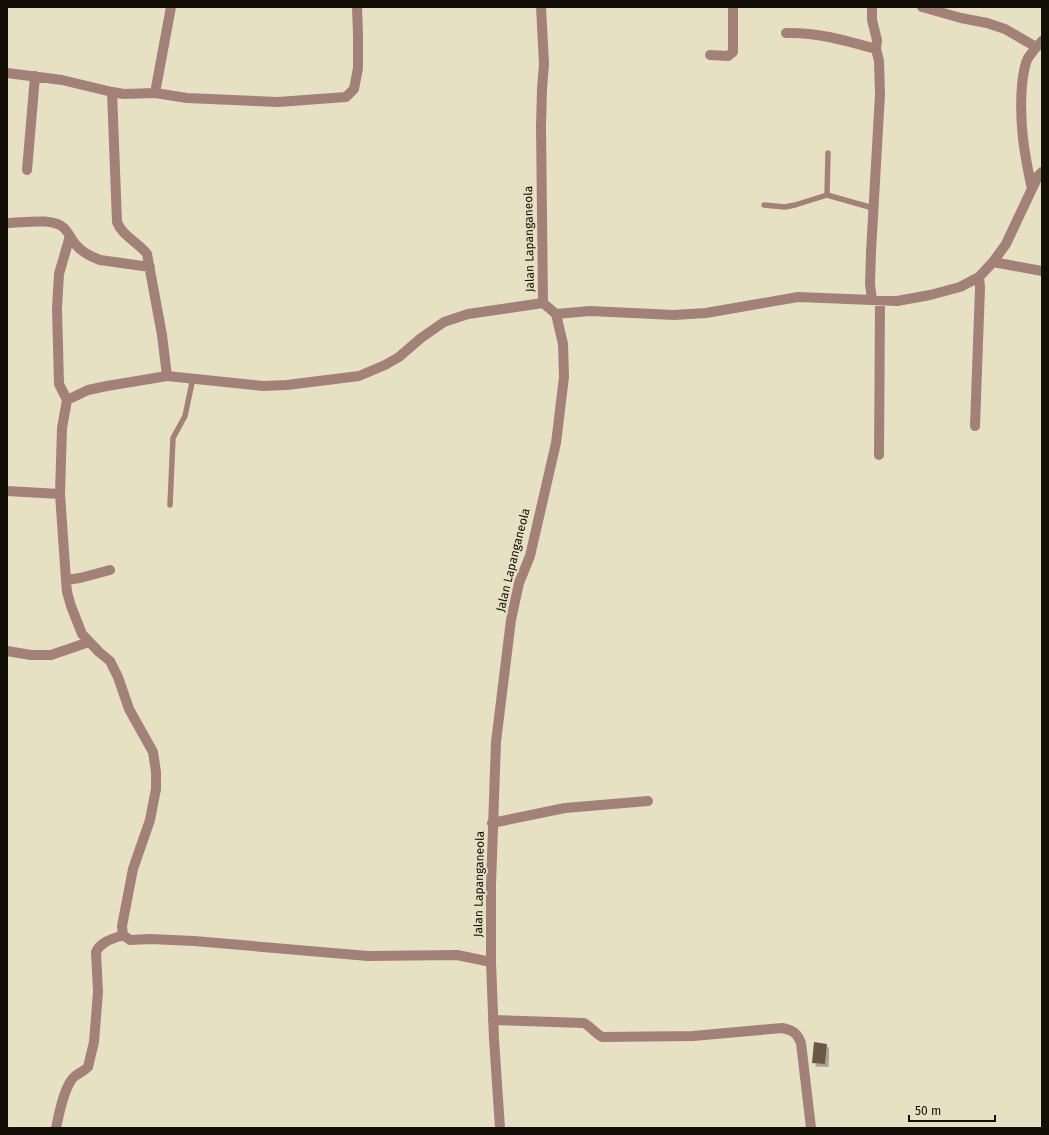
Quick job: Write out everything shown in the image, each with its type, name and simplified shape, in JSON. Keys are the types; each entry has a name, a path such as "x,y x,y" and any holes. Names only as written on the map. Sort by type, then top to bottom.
{"street":[{"path":"155,93 171,7"},
{"path":"7,73 62,80 124,94 155,93 187,98 278,102 346,97 354,89 358,68 357,7"},
{"name":"Jalan Lapanganeola","path":"500,1128 491,962 492,823 496,742 511,620 519,583 530,556 556,444 564,377 563,344 556,314 543,303 541,119 544,64 541,7"},
{"path":"710,55 728,56 733,52 733,7"},
{"path":"872,7 872,20 877,40 876,50 879,61 880,94 870,284 876,301 879,455"},
{"path":"922,7 961,18 987,23 1039,44 1028,58 1023,75 1021,97 1023,148 1032,189"},
{"path":"786,33 800,32 828,37 848,41 876,50"},
{"path":"27,170 35,76"},
{"path":"112,92 117,222 119,227 130,239 142,248 146,254 150,267 167,376"},
{"path":"556,314 590,311 674,314 706,313 798,297 897,301 930,295 960,287 978,277 993,262 1006,244 1038,176 1042,172"},
{"path":"7,223 35,221 52,222 64,227 77,247 86,254 105,260 150,267"},
{"path":"70,236 59,274 57,308 59,384 67,400 62,428 60,494 67,592 82,634 110,661 118,677 129,710 153,752 156,772 156,789 150,820 133,869 122,926 123,935 130,940 150,939 194,941 368,956 457,955 491,962"},
{"path":"993,262 1042,271"},
{"path":"975,426 980,288 978,277"},
{"path":"67,400 88,390 167,376 263,386 287,386 359,376 386,365 399,357 421,338 444,322 468,314 543,303"},
{"path":"7,490 60,494"},
{"path":"66,580 110,570"},
{"path":"7,651 31,655 51,655 89,642"},
{"path":"492,823 565,808 648,801"},
{"path":"56,1128 68,1086 74,1077 88,1067 94,1042 98,992 96,952 98,946 104,942 123,935"},
{"path":"493,1020 584,1023 590,1026 602,1037 693,1036 782,1028 791,1030 797,1035 801,1043 811,1128"}],"lane":[{"path":"827,195 828,153"},
{"path":"764,206 795,205 827,195 873,208"},
{"path":"170,505 173,438 186,416 193,378"}],"building":[{"path":"814,1042 827,1044 825,1064 812,1063"}]}
